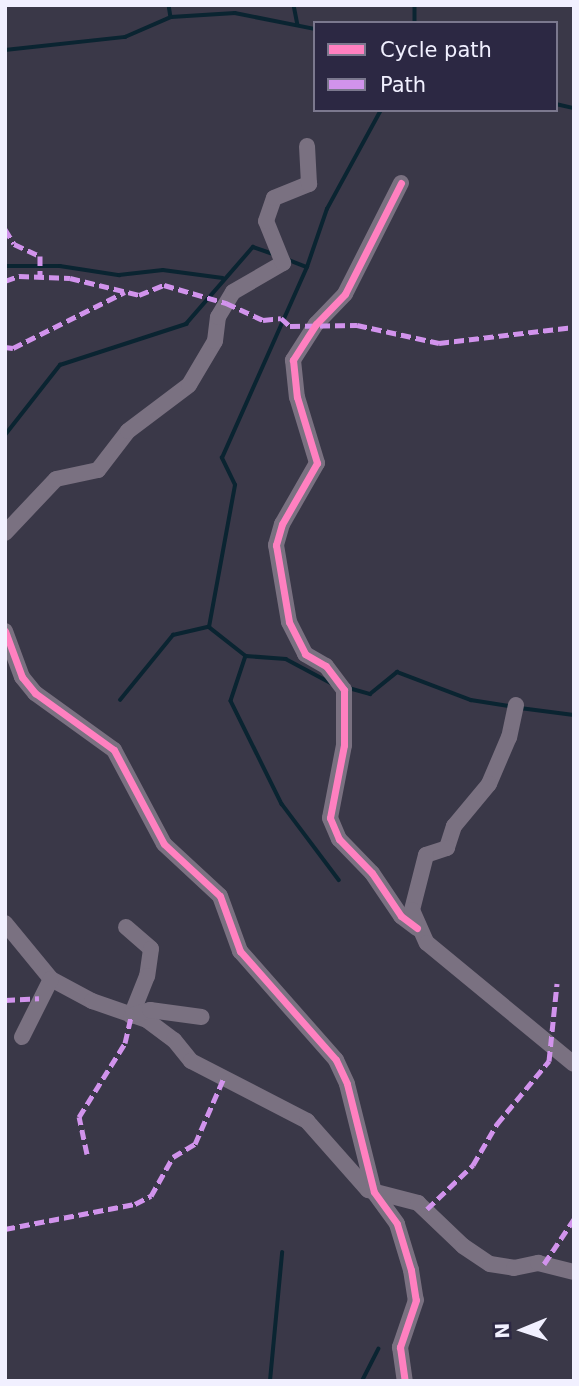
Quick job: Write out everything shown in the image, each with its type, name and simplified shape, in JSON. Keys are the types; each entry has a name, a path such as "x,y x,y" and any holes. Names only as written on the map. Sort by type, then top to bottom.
{"street":[{"path":"5,533 56,479 98,470 128,431 190,385 215,341 218,317 233,292 283,263 266,221 274,198 309,184 307,146"},
{"path":"401,183 345,294 316,324 293,360 297,397 317,463 282,524 276,545 289,622 305,654 326,666 344,690 344,745 330,818 339,839 372,873 401,916 417,928 451,964 574,1064"},
{"path":"5,631 22,677 35,694 114,750 164,844 220,896 240,951 337,1060 347,1084 374,1192"},
{"path":"417,928 412,910 426,855 447,848 454,826 489,784 509,737 516,705"},
{"path":"5,923 51,979 131,1016 147,1020 174,1040 191,1061 307,1122 374,1192 397,1224 416,1300 400,1347 405,1381"},
{"path":"126,927 151,949 147,976 131,1016"},
{"path":"22,1037 51,979"},
{"path":"131,1016 150,1010 202,1017"},
{"path":"374,1192 418,1202 463,1246 490,1264 514,1268 538,1263 574,1272"}],"waterway":[{"path":"169,5 171,17 235,13 313,29"},
{"path":"294,5 298,25"},
{"path":"415,5 415,21"},
{"path":"5,50 125,37 171,17"},
{"path":"558,104 574,108"},
{"path":"286,259 307,267 327,209 380,112"},
{"path":"5,435 60,365 186,324 253,247 273,254"},
{"path":"5,266 60,266 119,275 163,270 222,278"},
{"path":"120,700 173,635 209,627 235,485 222,458 307,267"},
{"path":"209,627 246,656 231,701 282,804 339,880"},
{"path":"246,656 286,659 331,683"},
{"path":"349,688 370,694 397,672 471,700 509,706"},
{"path":"520,708 574,715"},
{"path":"270,1381 282,1253"},
{"path":"362,1381 378,1349"}],"marked path":[{"path":"5,229 14,244 40,256 40,277"},
{"path":"5,281 19,276 70,278 139,295 164,285 226,303 263,320 281,318 290,326 357,325 439,343 574,327"},
{"path":"5,347 13,348 125,292"},
{"path":"427,1209 473,1165 497,1124 549,1061 557,983"},
{"path":"5,1000 39,998"},
{"path":"87,1154 79,1117 125,1043 131,1016"},
{"path":"5,1229 135,1204 151,1196 173,1157 195,1144 223,1080"},
{"path":"544,1264 574,1219"}],"cycle path":[{"path":"401,183 345,294 316,324 293,360 297,397 317,463 282,524 276,545 289,622 305,654 326,666 344,690 344,745 330,818 339,839 372,873 401,916 417,928"},
{"path":"5,631 22,677 35,693 114,750 164,844 220,896 240,951 336,1060 347,1084 374,1192 397,1224 411,1270 416,1300 400,1347 405,1381"}]}
